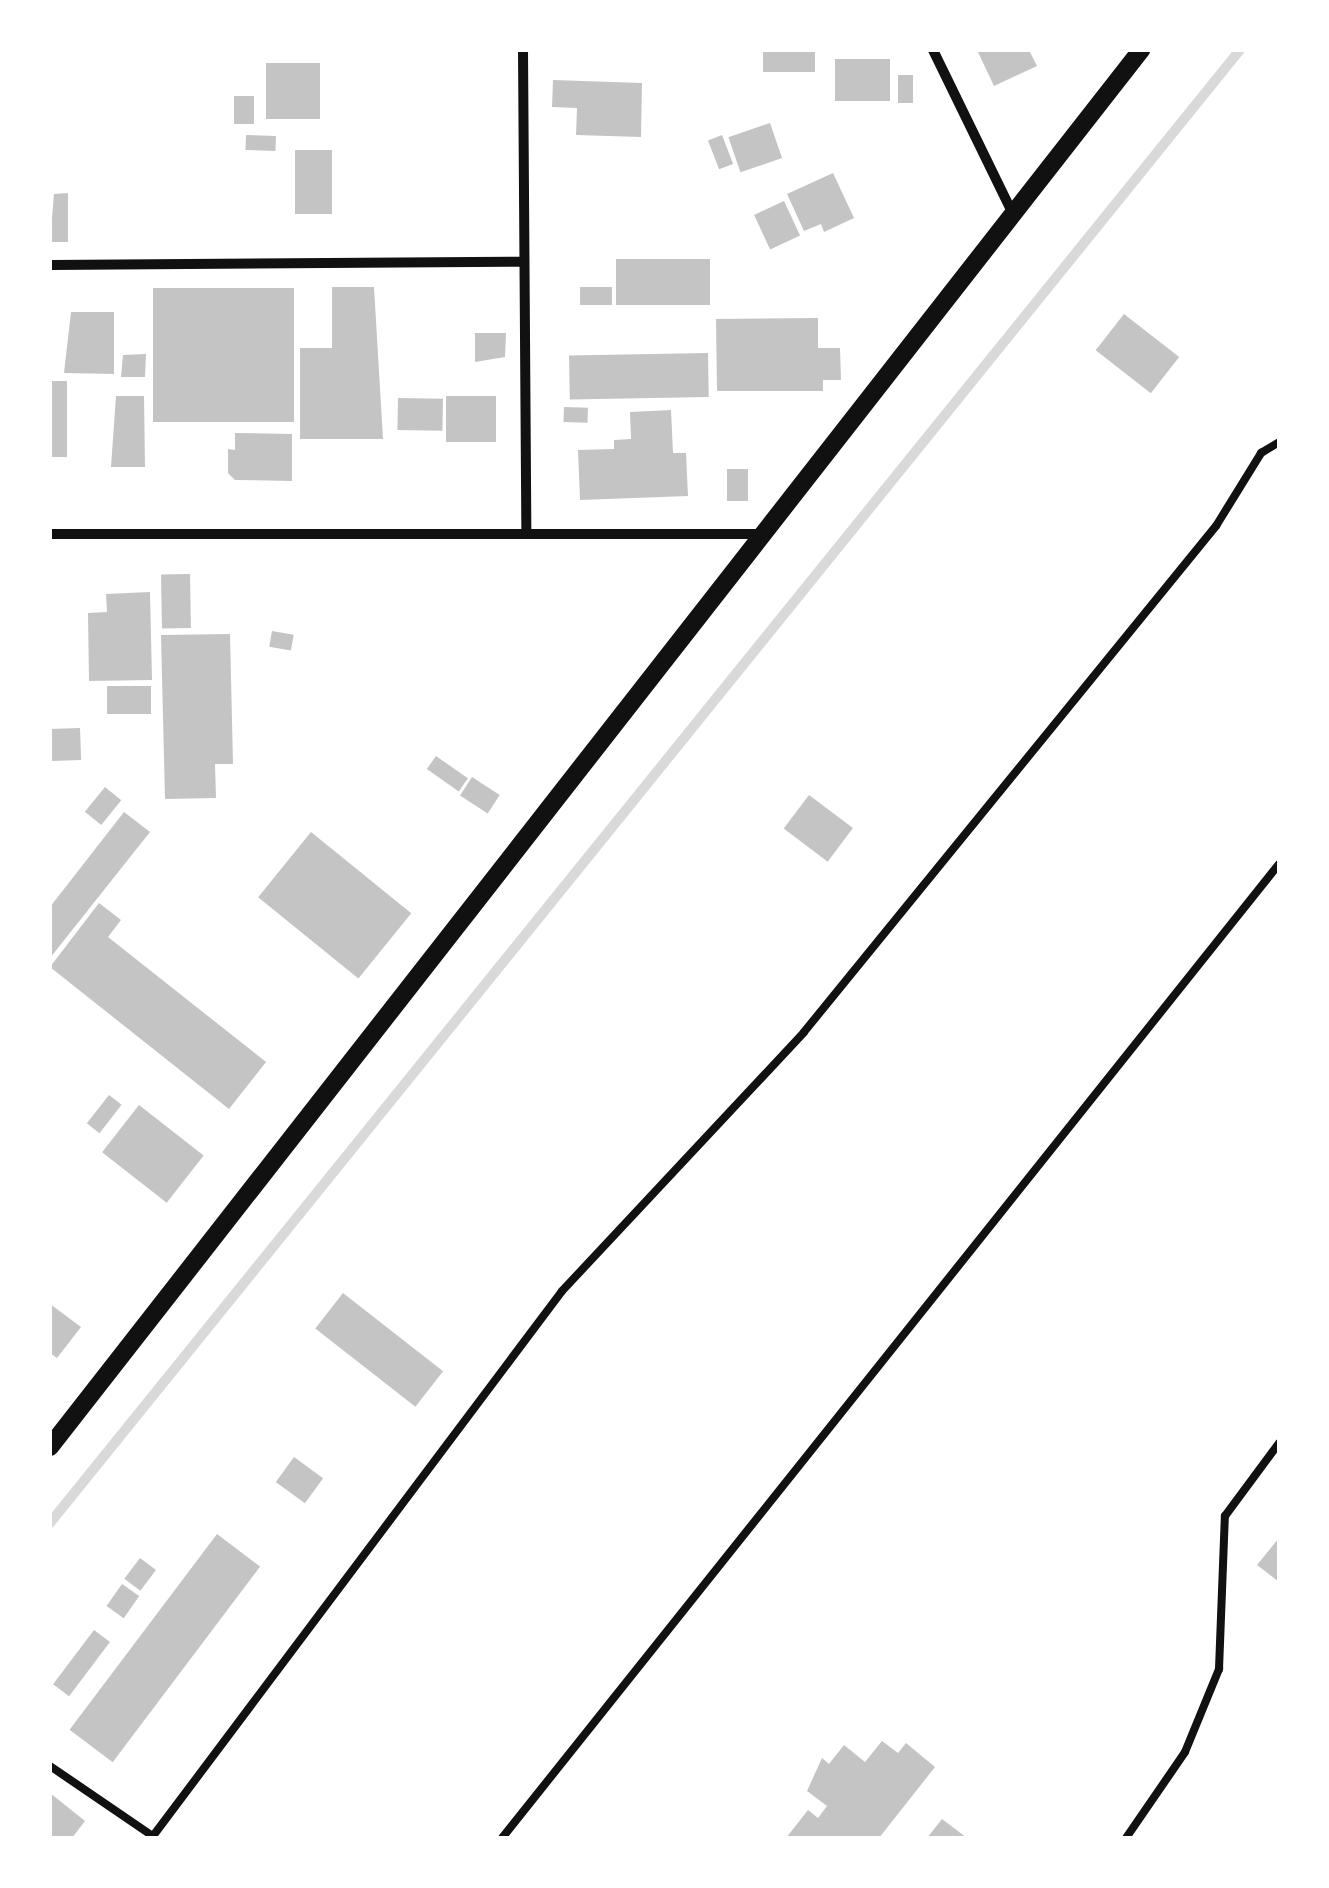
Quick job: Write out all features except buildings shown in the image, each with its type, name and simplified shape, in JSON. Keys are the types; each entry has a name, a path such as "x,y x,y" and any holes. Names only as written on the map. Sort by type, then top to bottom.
{"street":[{"path":"523,50 526,530"},
{"path":"933,50 1014,215"},
{"path":"50,1448 1141,50"},
{"path":"50,265 522,262"},
{"path":"50,534 526,530 765,534"}],"lane":[{"path":"50,1766 154,1837 562,1291 804,1032 1216,526 1261,453 1279,442"},
{"path":"502,1838 1279,864"},
{"path":"1126,1838 1185,1752 1219,1669 1225,1516 1279,1443"}],"waterway":[{"path":"50,1523 1240,50"}]}
